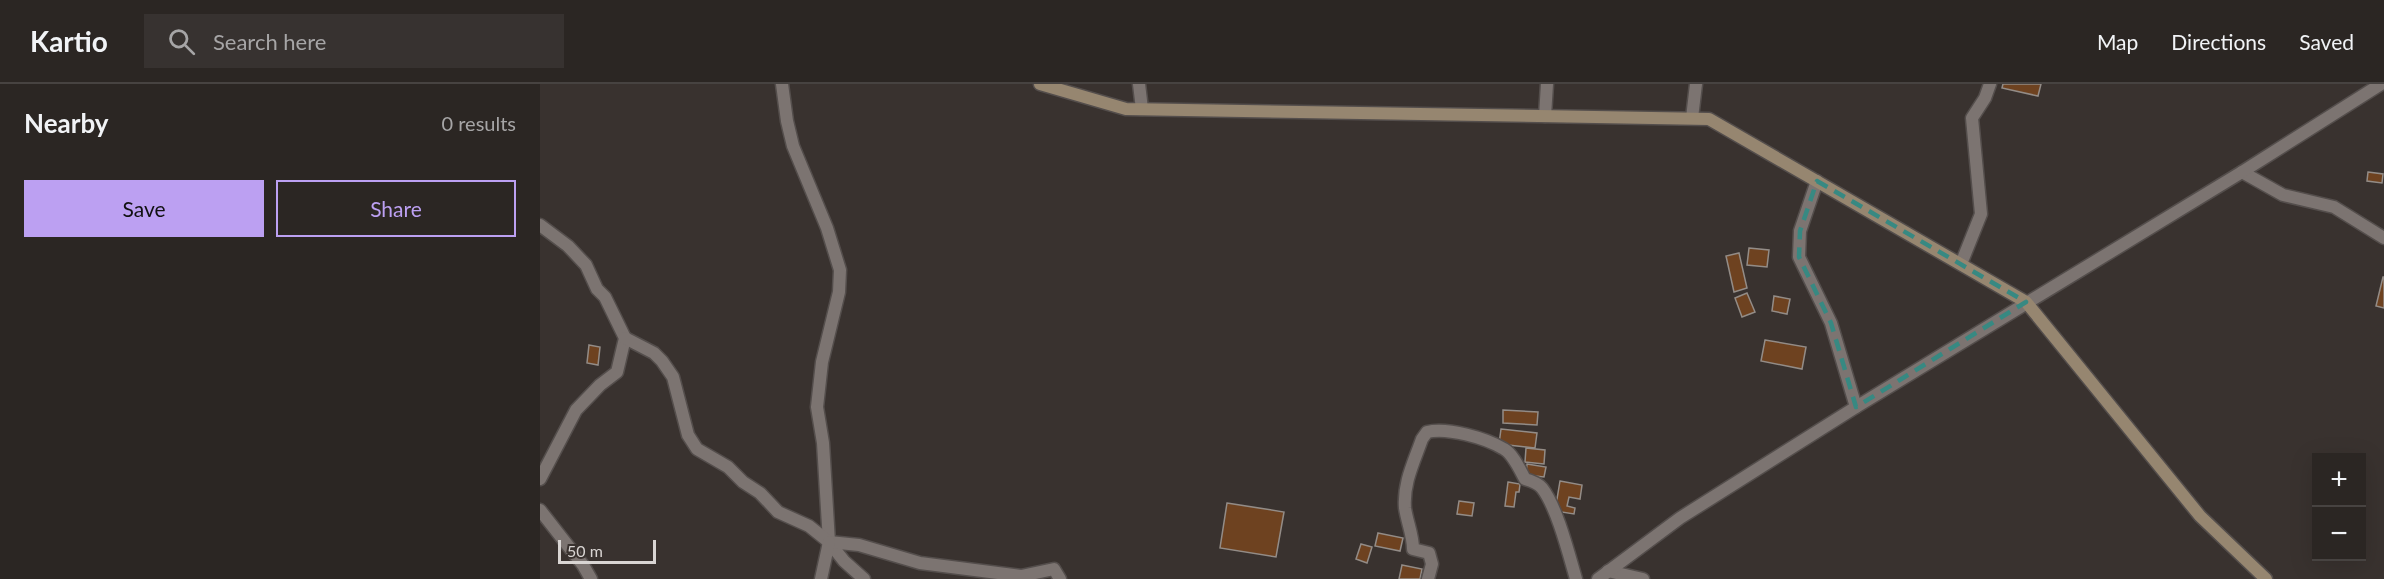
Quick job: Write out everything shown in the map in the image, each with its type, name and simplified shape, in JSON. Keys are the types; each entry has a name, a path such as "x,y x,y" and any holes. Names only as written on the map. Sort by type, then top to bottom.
{"main road":[{"path":"1040,84 1126,109 1709,118 2026,302 2200,516 2266,579"}],"street":[{"path":"782,84 786,121 793,146 827,228 840,270 839,292 822,362 817,407 824,443 829,542 821,579"},
{"path":"1139,84 1142,109"},
{"path":"1545,116 1547,84"},
{"path":"1692,118 1696,84"},
{"path":"1961,264 1981,214 1972,118 1990,84"},
{"path":"1603,575 1680,518 1856,406 2380,88"},
{"path":"2242,172 2273,191 2334,207 2384,238"},
{"path":"1817,181 1800,231 1799,257 1831,323 1856,406"},
{"path":"540,225 568,246 586,265 625,338 654,353 668,369 673,377 688,435 697,449 728,467 743,482 760,493 778,512 809,526 829,542 844,561 864,579"},
{"path":"540,479 576,410 600,385 617,372 625,338"},
{"path":"1428,579 1432,564 1429,554 1413,549 1413,536 1405,507 1405,491 1422,439 1427,432 1435,430 1474,437 1505,449 1525,479 1534,481 1542,488 1561,530 1576,579"},
{"path":"540,510 583,565 591,579"},
{"path":"829,542 859,545 920,562 987,572 1021,576 1054,569 1060,579"},
{"path":"1603,575 1643,579"}],"highlighted area":[{"path":"1817,181 2026,302 1856,407 1831,323 1799,257 1800,231"}],"building":[{"path":"2003,84 2041,84 2038,96 2002,88"},
{"path":"2368,172 2383,174 2382,183 2367,181"},
{"path":"1749,248 1769,250 1767,267 1747,265"},
{"path":"1739,253 1747,288 1734,292 1726,256"},
{"path":"2384,277 2384,308 2376,306"},
{"path":"1747,293 1755,312 1742,317 1735,298"},
{"path":"1774,296 1790,299 1787,314 1772,311"},
{"path":"1765,340 1806,347 1802,369 1761,361"},
{"path":"589,345 600,347 598,365 587,363"},
{"path":"1503,410 1538,412 1537,425 1503,423"},
{"path":"1501,429 1537,433 1535,448 1499,444"},
{"path":"1526,448 1545,450 1544,464 1525,462"},
{"path":"1527,464 1546,467 1544,477 1526,475"},
{"path":"1560,481 1582,485 1580,499 1569,497 1567,506 1575,508 1574,514 1555,511"},
{"path":"1508,482 1520,484 1519,492 1516,492 1514,507 1505,506"},
{"path":"1459,501 1474,503 1472,516 1457,514"},
{"path":"1227,503 1284,512 1276,557 1220,548"},
{"path":"1378,533 1403,538 1400,551 1375,546"},
{"path":"1361,544 1372,547 1367,563 1356,559"},
{"path":"1402,565 1422,569 1420,579 1399,579"}]}
